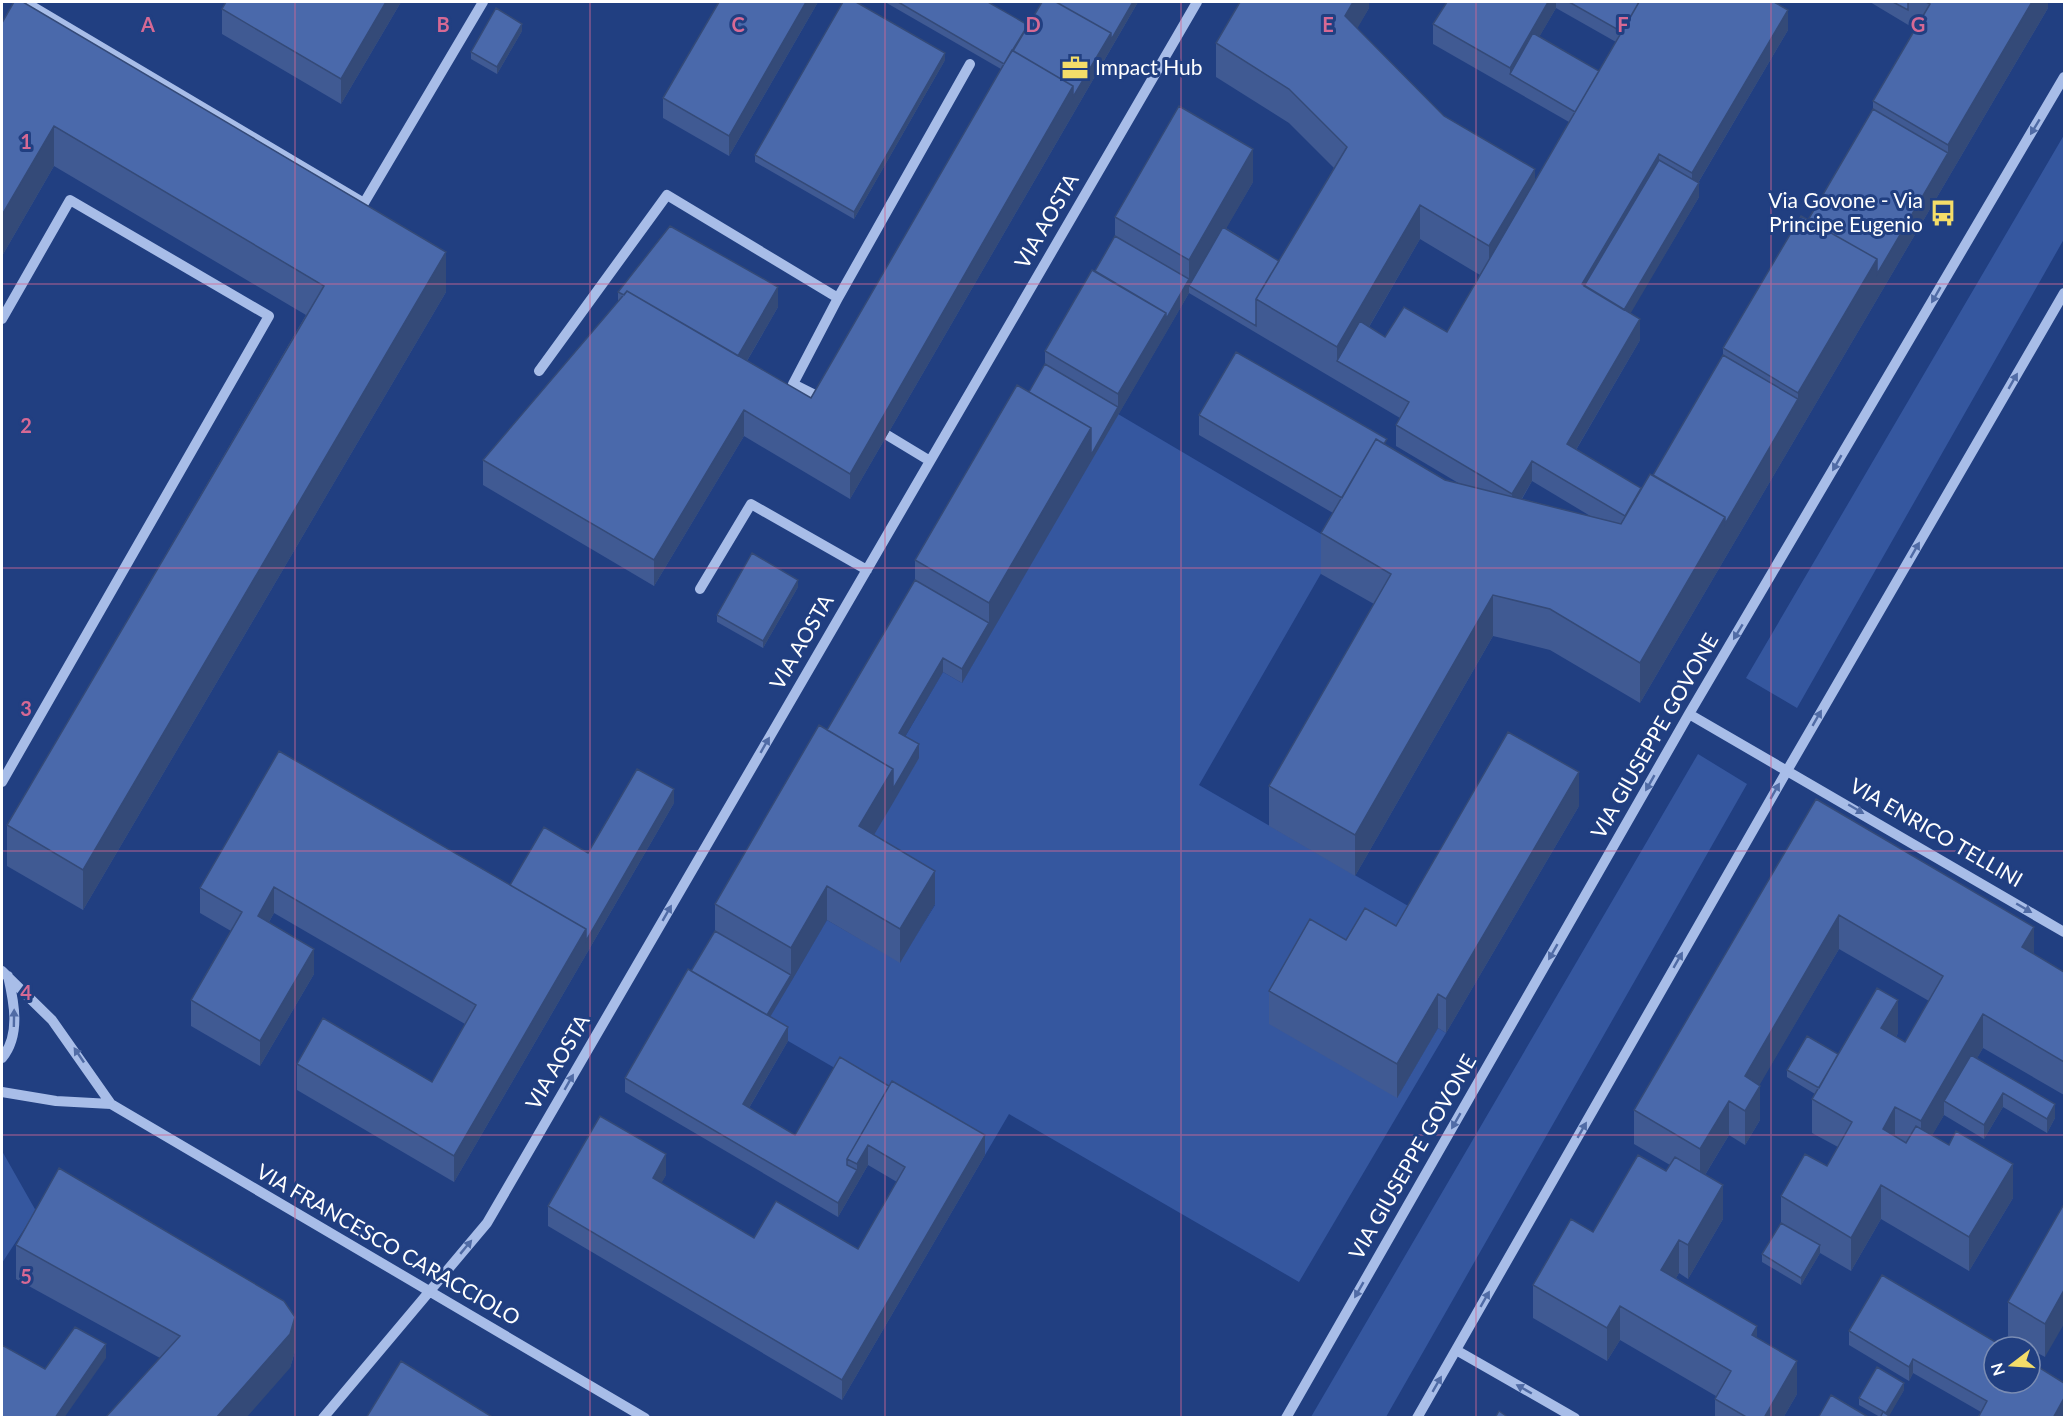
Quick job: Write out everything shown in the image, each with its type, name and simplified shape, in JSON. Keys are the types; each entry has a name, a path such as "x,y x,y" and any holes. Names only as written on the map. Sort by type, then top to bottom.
{"street":[{"path":"25,2 364,203 483,2"},
{"name":"VIA AOSTA","path":"323,1418 487,1222 1197,2"},
{"path":"825,400 793,384 838,298 970,64"},
{"name":"VIA GIUSEPPE GOVONE","path":"1286,1418 1689,714 2064,77"},
{"path":"539,371 667,195 838,298"},
{"path":"2,319 70,200 270,316 2,782"},
{"path":"1417,1418 1788,769 2064,293"},
{"path":"887,435 930,460"},
{"path":"700,589 751,504 867,570"},
{"name":"VIA ENRICO TELLINI","path":"1689,714 1788,769 2064,932"},
{"path":"2,1058 10,1043 15,1016 5,974"},
{"name":"VIA FRANCESCO CARACCIOLO","path":"5,974 52,1020 111,1104 645,1418"},
{"name":"VIA FRANCESCO CARACCIOLO","path":"2,1092 56,1101 111,1104"},
{"path":"1456,1350 1575,1418"}],"shaded area":[{"path":"2064,135 2064,239 1797,708 1746,678"},
{"path":"1118,414 1338,544 1199,785 1422,914 1397,1098 1438,1028 1446,1033 1299,1282 1009,1114 985,1155 764,1027 827,920 900,962 935,905 859,860 899,747 943,672 962,683"},
{"path":"1698,754 1747,784 1386,1417 1311,1417"},
{"path":"2,1151 36,1211 2,1263"}],"building":[{"path":"14,2 23,2 446,252 83,870 7,825 324,286 54,126 2,215 2,23"},
{"path":"226,2 386,2 341,79 222,9"},
{"path":"719,2 806,2 729,136 663,98"},
{"path":"843,2 856,2 945,53 854,212 755,155"},
{"path":"898,2 988,2 1028,25 1004,64"},
{"path":"1042,2 1056,2 1111,33 1073,97 1073,86 1013,51"},
{"path":"1056,2 1133,2 1111,40 1111,33"},
{"path":"1240,2 1353,2 1345,16 1444,116 1535,169 1489,246 1420,205 1337,347 1256,299 1347,147 1289,89 1216,43"},
{"path":"1447,2 1548,2 1510,68 1433,24"},
{"path":"1569,2 1639,2 1622,32"},
{"path":"1639,2 1774,2 1788,10 1692,173 1659,154 1582,284 1640,319 1567,444 1641,488 1625,516 1532,461 1512,494 1396,425 1409,402 1337,361 1360,321 1385,337 1404,307 1447,332"},
{"path":"1893,2 1908,2 1908,10"},
{"path":"1926,2 2032,2 1948,145 1873,101 1930,4"},
{"path":"496,8 522,24 497,67 471,52"},
{"path":"1533,33 1599,71 1575,112 1510,74"},
{"path":"1012,50 1073,86 850,474 744,410 654,560 483,460 627,291 811,398"},
{"path":"1179,106 1253,149 1189,260 1115,217"},
{"path":"1873,109 1948,153 1877,274 1877,259 1808,220"},
{"path":"1659,160 1699,183 1624,310 1584,286"},
{"path":"1801,216 1877,259 1798,393 1723,348"},
{"path":"670,226 778,287 738,356 627,291 624,295 618,292"},
{"path":"1223,227 1279,261 1256,299 1256,326 1189,286"},
{"path":"1115,236 1189,279 1166,319 1166,313 1095,271"},
{"path":"1092,270 1166,313 1118,394 1045,351"},
{"path":"1236,352 1387,439 1384,444 1376,439 1342,498 1199,415"},
{"path":"1723,355 1798,399 1725,524 1725,517 1653,475"},
{"path":"1045,364 1118,407 1091,455 1091,428 1029,392"},
{"path":"1017,385 1091,428 989,603 915,560"},
{"path":"1376,439 1445,480 1621,524 1650,474 1725,517 1640,663 1550,609 1493,595 1355,835 1269,786 1391,574 1321,533"},
{"path":"752,553 798,580 763,641 717,615"},
{"path":"915,580 989,623 962,669 943,658 899,733 919,744 893,789 893,769 827,730"},
{"path":"819,725 893,769 859,826 935,871 900,929 827,886 791,948 715,904"},
{"path":"1508,732 1579,772 1446,999 1438,994 1397,1064 1269,991 1310,919 1346,940 1365,908 1396,926"},
{"path":"279,751 586,929 454,1156 297,1064 323,1018 432,1082 476,1005 274,887 258,916 314,949 260,1041 191,1000 242,912 200,888"},
{"path":"637,769 674,789 586,941 586,929 510,885 544,827 588,853"},
{"path":"1816,799 2034,927 2022,947 2064,972 2064,1062 1983,1014 1921,1121 1895,1107 1883,1129 1906,1143 1916,1126 1949,1145 1956,1131 2013,1164 1969,1237 1881,1185 1851,1238 1781,1196 1805,1154 1827,1166 1852,1122 1812,1099 1877,988 1898,1000 1881,1028 1905,1042 1943,976 1839,915 1745,1076 1760,1086 1745,1111 1729,1101 1700,1149 1634,1110"},
{"path":"715,931 791,975 767,1015 691,971"},
{"path":"688,969 788,1027 743,1104 795,1135 840,1057 889,1086 847,1159 847,1165 857,1170 838,1203 625,1078"},
{"path":"1807,1036 1838,1054 1819,1088 1787,1070"},
{"path":"1971,1055 2055,1104 2047,1119 2003,1093 1984,1125 1944,1101"},
{"path":"892,1081 985,1135 842,1380 548,1206 600,1116 666,1154 653,1178 754,1238 776,1201 858,1249 905,1167 868,1145 857,1164 847,1159"},
{"path":"1638,1155 1666,1171 1675,1157 1723,1185 1688,1245 1679,1240 1661,1270 1757,1326 1752,1335 1797,1361 1764,1418 1748,1418 1715,1399 1731,1371 1620,1306 1607,1328 1533,1285 1571,1219 1593,1232"},
{"path":"59,1168 284,1301 295,1317 290,1334 216,1418 105,1418 180,1336 16,1245"},
{"path":"2064,1204 2064,1290 2045,1324 2008,1302"},
{"path":"1781,1223 1820,1245 1801,1278 1762,1254"},
{"path":"1882,1275 1984,1335 1982,1395 2042,1395 2042,1369 2064,1383 2064,1398 2053,1418 1978,1418 1987,1401 1913,1359 1909,1367 1849,1331"},
{"path":"75,1327 106,1344 55,1418 2,1418 2,1345 45,1369"},
{"path":"401,1361 494,1418 366,1418"},
{"path":"1877,1367 1904,1383 1886,1413 1859,1398"},
{"path":"1831,1395 1870,1418 1818,1418"},
{"path":"1499,1411 1509,1418 1495,1418"},
{"path":"1883,1412 1892,1418 1880,1418"}],"place":[{"name":"Impact Hub","path":"1075,68"},
{"name":"Via Govone - Via Principe Eugenio","path":"1943,213"}]}
